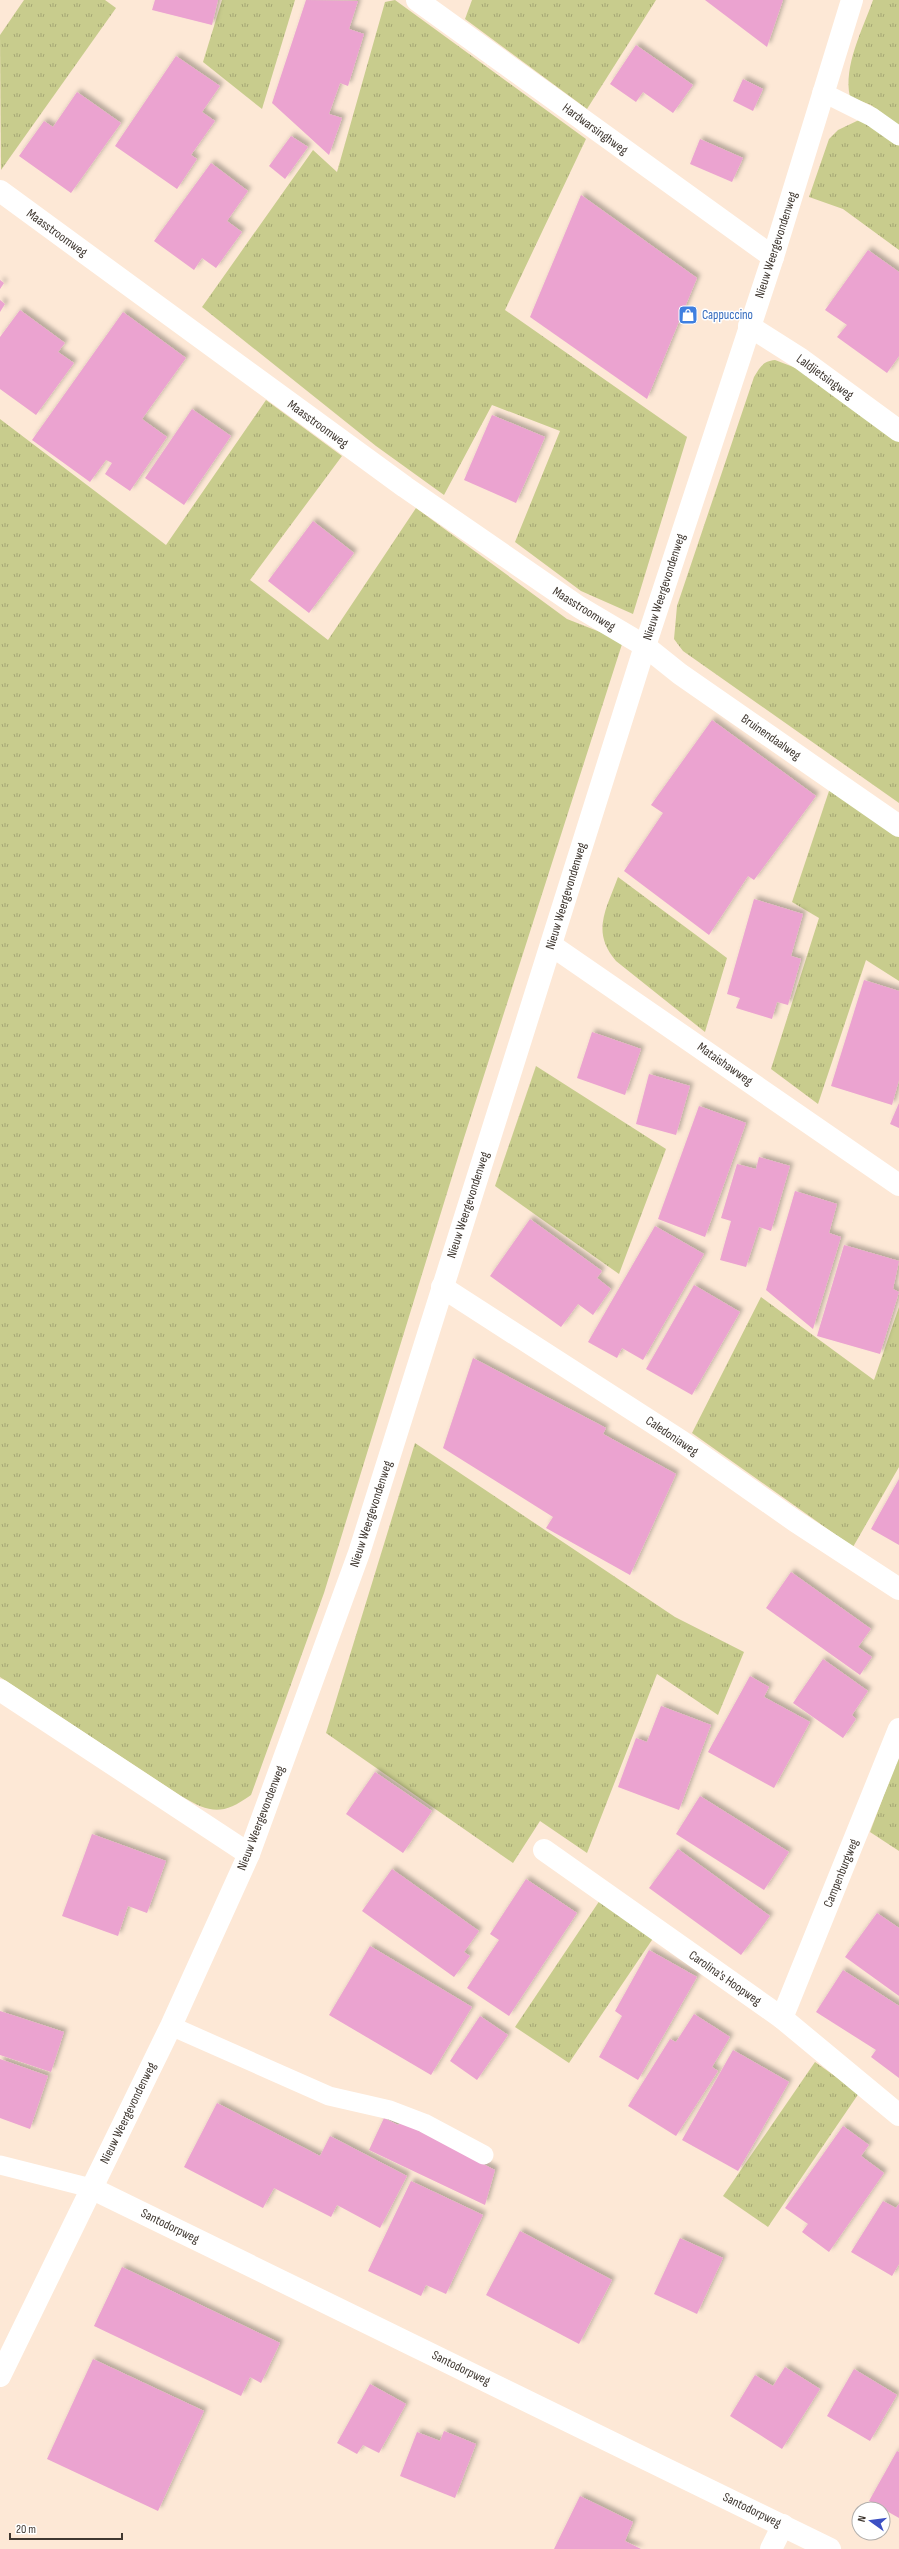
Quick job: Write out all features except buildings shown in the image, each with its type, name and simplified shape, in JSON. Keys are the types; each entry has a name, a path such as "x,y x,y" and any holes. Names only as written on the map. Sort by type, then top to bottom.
{"street":[{"name":"Hardwarsinghweg","path":"418,0 773,257"},
{"name":"Nieuw Weergevondenweg","path":"0,2376 171,2026 249,1854 359,1553 645,646 749,326 773,257 822,92 852,0"},
{"name":"Maasstroomweg","path":"0,191 405,487 579,607 645,646"},
{"name":"Laldjietsingweg","path":"749,326 801,359 899,431"},
{"name":"Bruinendaalweg","path":"645,646 680,674 899,826"},
{"name":"Mataishawweg","path":"551,945 899,1185"},
{"name":"Caledoniaweg","path":"442,1287 681,1441 795,1522 899,1589"},
{"path":"0,1690 249,1854"},
{"name":"Campenburgweg","path":"782,2018 899,1729"},
{"name":"Carolina's Hoopweg","path":"544,1850 782,2018 899,2115"},
{"name":"Santodorpweg","path":"91,2188 830,2549"},
{"path":"771,2549 783,2525"}],"lane":[{"path":"822,92 872,117 899,136"},
{"path":"171,2026 330,2096 390,2110 424,2123 484,2155"},
{"path":"0,2165 91,2188"}],"green space":[{"path":"24,0 105,0 116,8 1,170 0,35"},
{"path":"222,0 295,0 262,109 203,62"},
{"path":"395,0 586,139 505,310 687,437 633,614 581,591 515,542 560,431 492,405 444,495 376,446 202,307 313,150 337,172 385,2"},
{"path":"472,0 656,0 587,109 465,19"},
{"path":"873,0 899,0 899,126 871,105 850,97 849,73 852,60 859,35"},
{"path":"861,119 899,142 899,250 843,209 809,197 829,139 838,130"},
{"path":"775,360 809,373 899,441 899,803 683,651 674,639 677,606 754,377 762,365"},
{"path":"266,400 342,456 250,580 328,640 416,508 567,619 623,641 463,1141 324,1593 251,1795 232,1806 216,1810 200,1806 181,1796 0,1677 0,419 166,545"},
{"path":"832,782 899,831 899,981 866,960 818,1104 771,1069 819,918 792,902"},
{"path":"618,877 727,958 705,1032 616,961 608,950 602,930 603,920"},
{"path":"536,1066 666,1149 619,1274 495,1186"},
{"path":"761,1297 874,1380 899,1307 899,1467 853,1547 692,1433"},
{"path":"415,1443 675,1617 744,1652 718,1715 657,1674 587,1853 540,1821 513,1863 326,1733"},
{"path":"899,1755 899,1851 870,1832"},
{"path":"600,1900 654,1937 569,2063 515,2027"},
{"path":"815,2062 859,2093 768,2227 723,2196"}],"place":[{"name":"Cappuccino","path":"688,315"}]}
